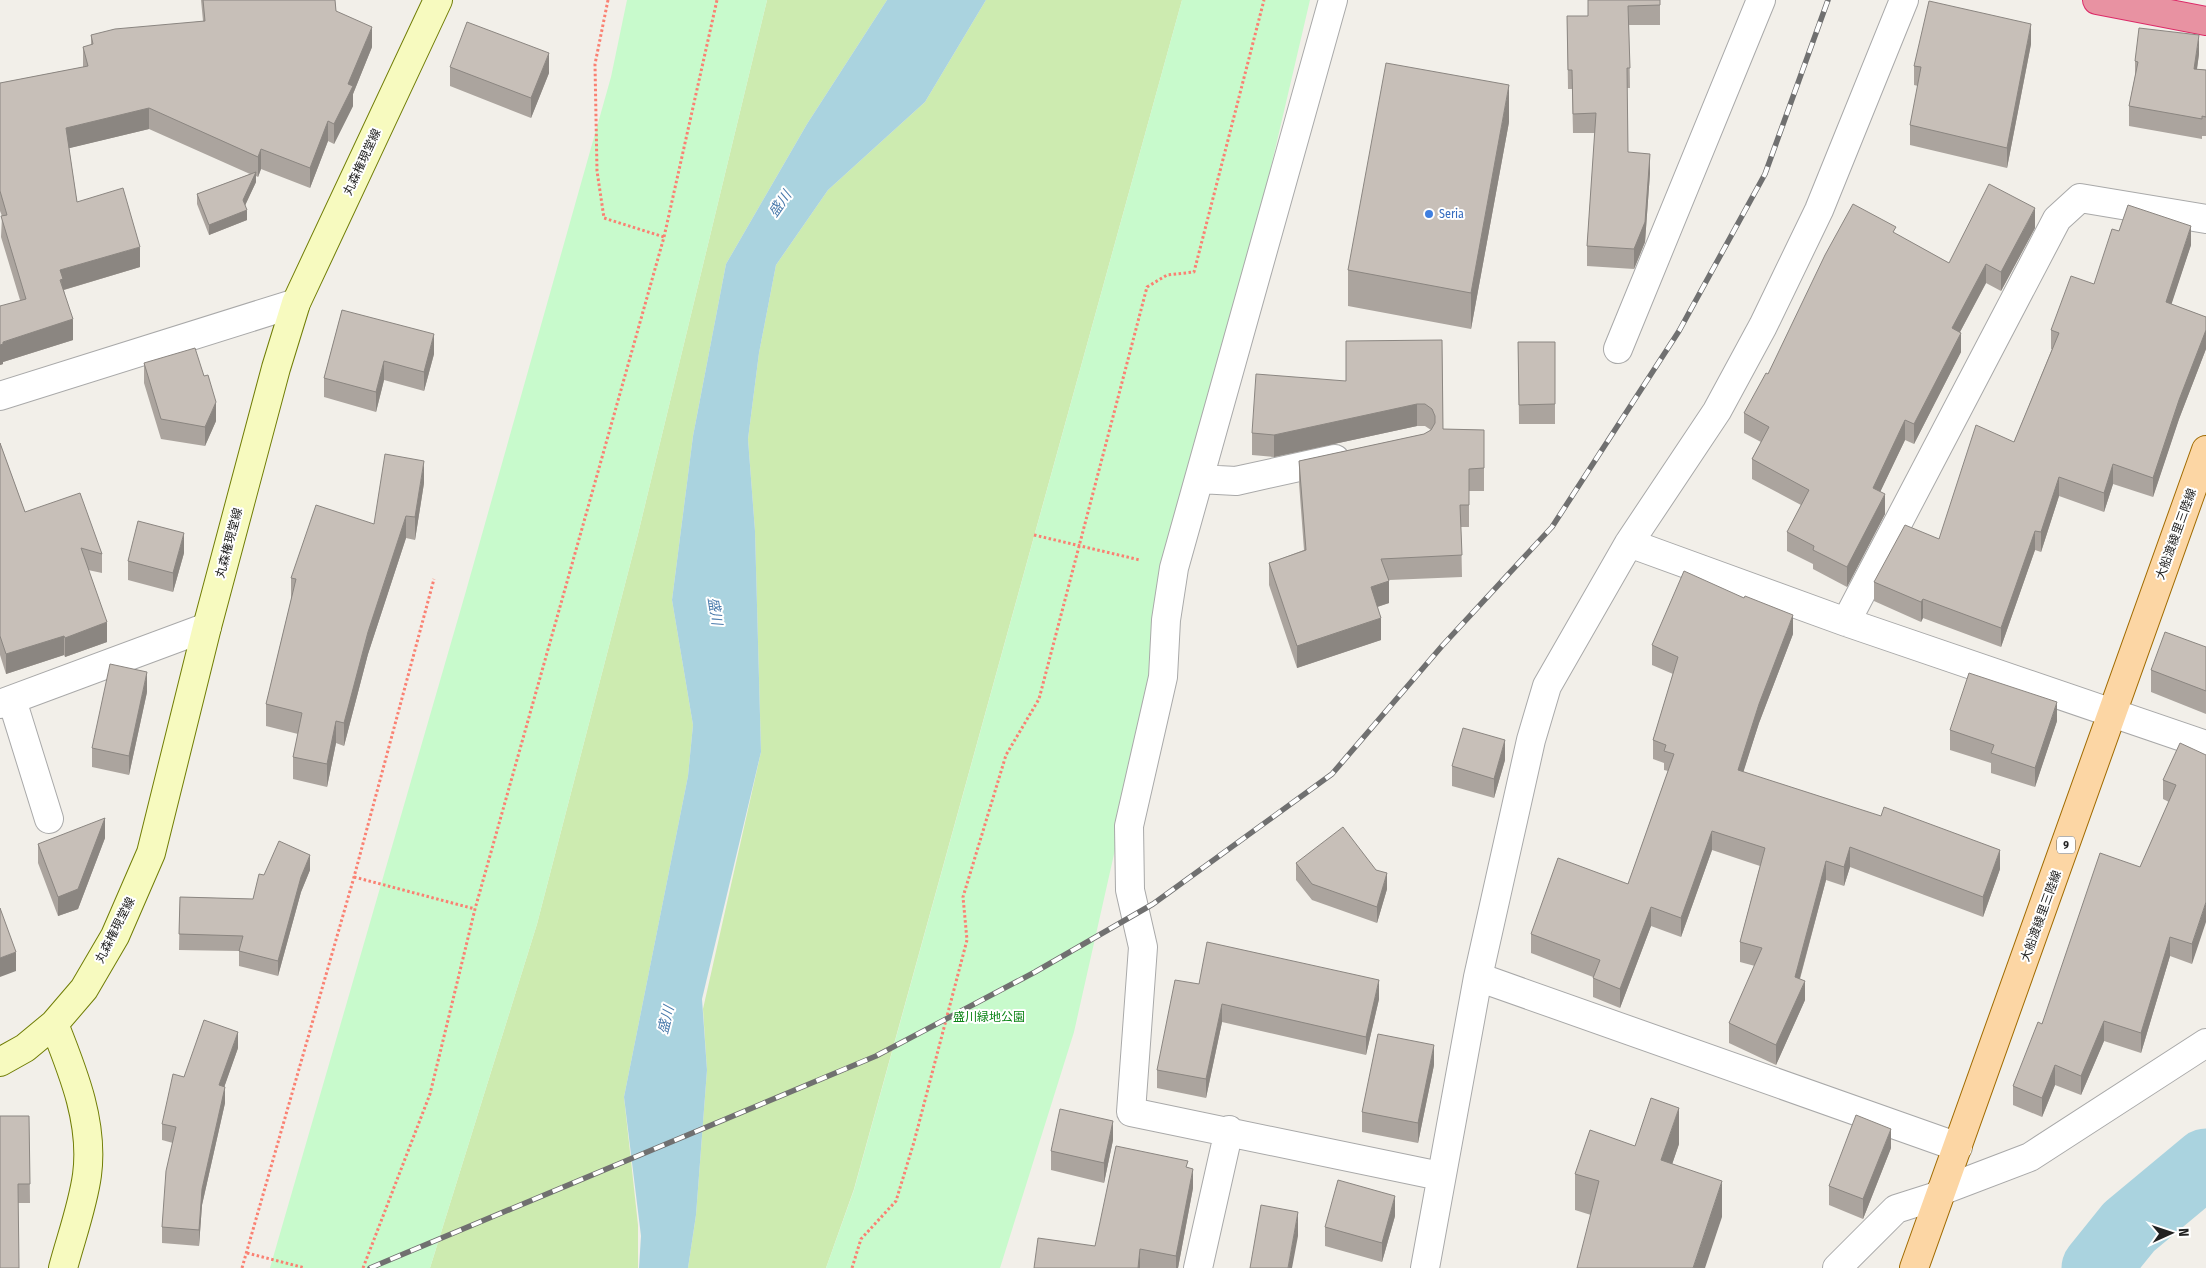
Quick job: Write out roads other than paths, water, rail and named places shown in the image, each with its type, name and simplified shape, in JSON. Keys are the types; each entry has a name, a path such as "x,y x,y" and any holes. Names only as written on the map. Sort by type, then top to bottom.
{"highway":[{"path":"2097,0 2206,21"}],"main road":[{"name":"丸森権現堂線","path":"0,1062 25,1048 54,1024 84,989 115,936 151,853 207,628 276,368 296,302 438,0"},
{"name":"大船渡綾里三陸線","path":"1914,1268 2206,450"},
{"path":"54,1024 77,1082 88,1141 87,1176 63,1268"}],"street":[{"path":"1333,0 1174,568 1166,620 1163,677 1129,826 1130,890 1143,947 1131,1112 1229,1130 1271,1142 1440,1176"},
{"path":"1618,349 1762,0"},
{"path":"1425,1268 1440,1176 1478,978 1531,740 1547,686 1629,543 1717,411 1764,326 1822,202 1904,0"},
{"path":"1846,622 2057,219 2080,198 2206,219"},
{"path":"0,396 296,302"},
{"path":"1199,479 1236,481 1362,454"},
{"path":"1629,543 1846,622 2206,745"},
{"path":"50,818 6,702 207,628"},
{"path":"1478,978 1958,1147"},
{"path":"1837,1268 1896,1209 2030,1157 2206,1043"},
{"path":"1198,1268 1229,1130"}],"water":[{"name":"盛川","path":"887,0 986,0 925,102 828,190 776,265 759,353 748,439 755,531 761,752 702,999 707,1070 696,1215 688,1268 639,1268 641,1236 624,1097 688,776 693,725 672,600 693,436 726,264 807,124"}],"waterway":[{"path":"2096,1268 2129,1227 2206,1163"}],"railway":[{"path":"370,1268 876,1056 1035,972 1153,904 1332,774 1442,646 1552,527 1679,331 1765,174 1828,0"}],"place":[{"name":"Seria","path":"1429,214"}],"park label":[{"name":"盛川緑地公園","path":"989,1017"}]}
